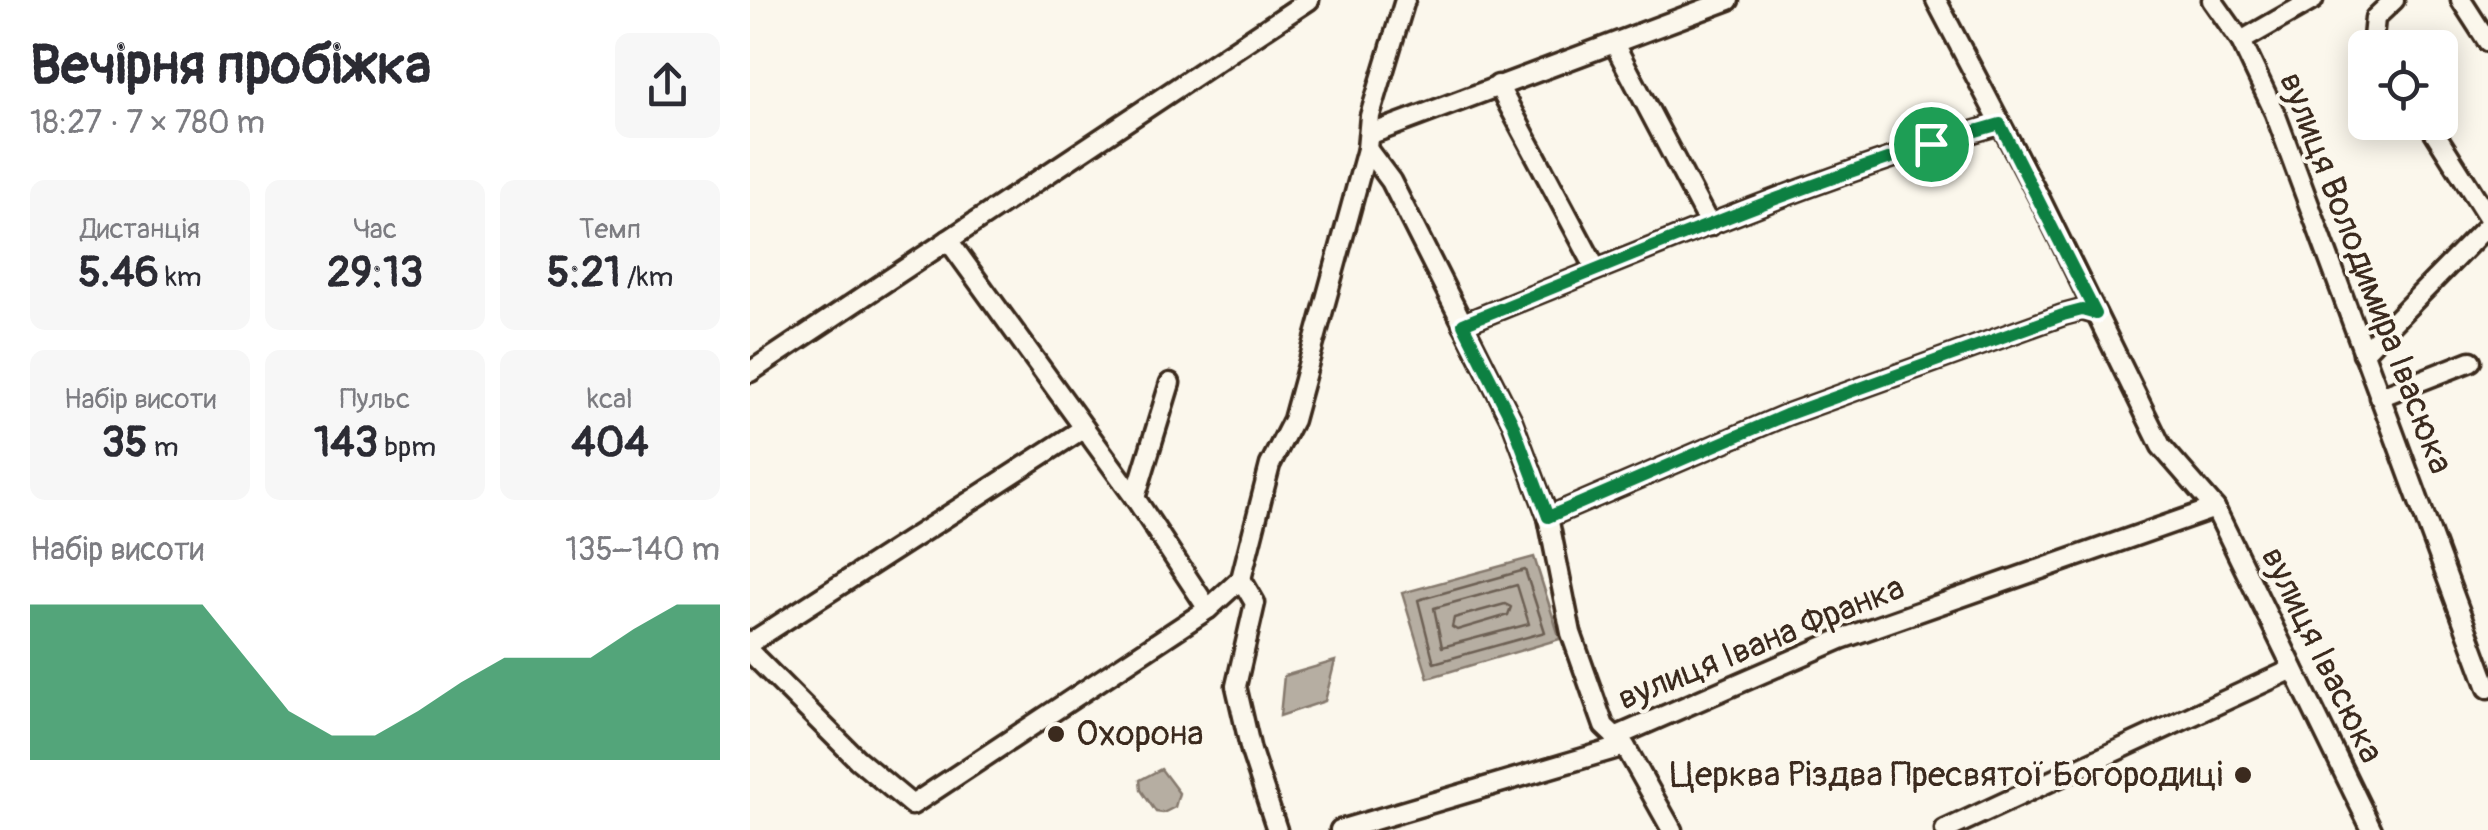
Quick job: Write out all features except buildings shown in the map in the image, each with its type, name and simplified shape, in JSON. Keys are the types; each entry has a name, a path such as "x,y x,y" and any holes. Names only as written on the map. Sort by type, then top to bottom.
{"street":[{"path":"750,372 1310,0"},
{"path":"750,652 856,760 912,805 1208,608 1241,579 1270,465 1294,420 1369,141 1370,116 1405,0"},
{"path":"1369,141 1498,85 1729,0"},
{"name":"вулиця Івасюка","path":"1936,0 2161,446 2215,508 2372,830"},
{"name":"вулиця Володимира Івасюка","path":"2212,0 2241,41 2275,113 2488,688"},
{"path":"2375,30 2375,18 2394,0"},
{"path":"2461,0 2488,42"},
{"path":"2241,41 2308,2"},
{"path":"1619,52 1710,226"},
{"path":"1498,85 1596,269"},
{"path":"1463,324 1710,226 1931,144 2000,124"},
{"path":"2439,140 2488,217"},
{"path":"1369,141 1512,421 1548,517 1572,633 1604,726 1625,746 1672,830"},
{"path":"2362,353 2488,226"},
{"path":"948,240 1135,498 1208,608"},
{"path":"1548,517 1786,415 2063,315 2082,310 2096,314"},
{"path":"2379,397 2471,361"},
{"path":"1135,498 1170,383"},
{"path":"750,643 1084,428"},
{"name":"вулиця Івана Франка","path":"1340,830 1618,748 1616,738 1842,640 2215,508"},
{"path":"1241,579 1256,603 1236,686 1251,752 1277,830"},
{"path":"1946,830 1981,824 2293,669"}],"water":[{"path":"1534,557 1560,639 1428,678 1402,593"},
{"path":"1335,661 1325,701 1280,716 1284,676"},
{"path":"1161,769 1179,793 1175,807 1163,813 1156,812 1141,790 1140,780"}],"place":[{"name":"Охорона","path":"1056,734"},
{"name":"Церква Різдва Пресвятої Богородиці","path":"2243,775"}],"route":[{"path":"2000,124 2096,314 2082,310 2063,315 1786,415 1548,517 1512,421 1463,324 1596,269 1931,144 2000,124"}]}
